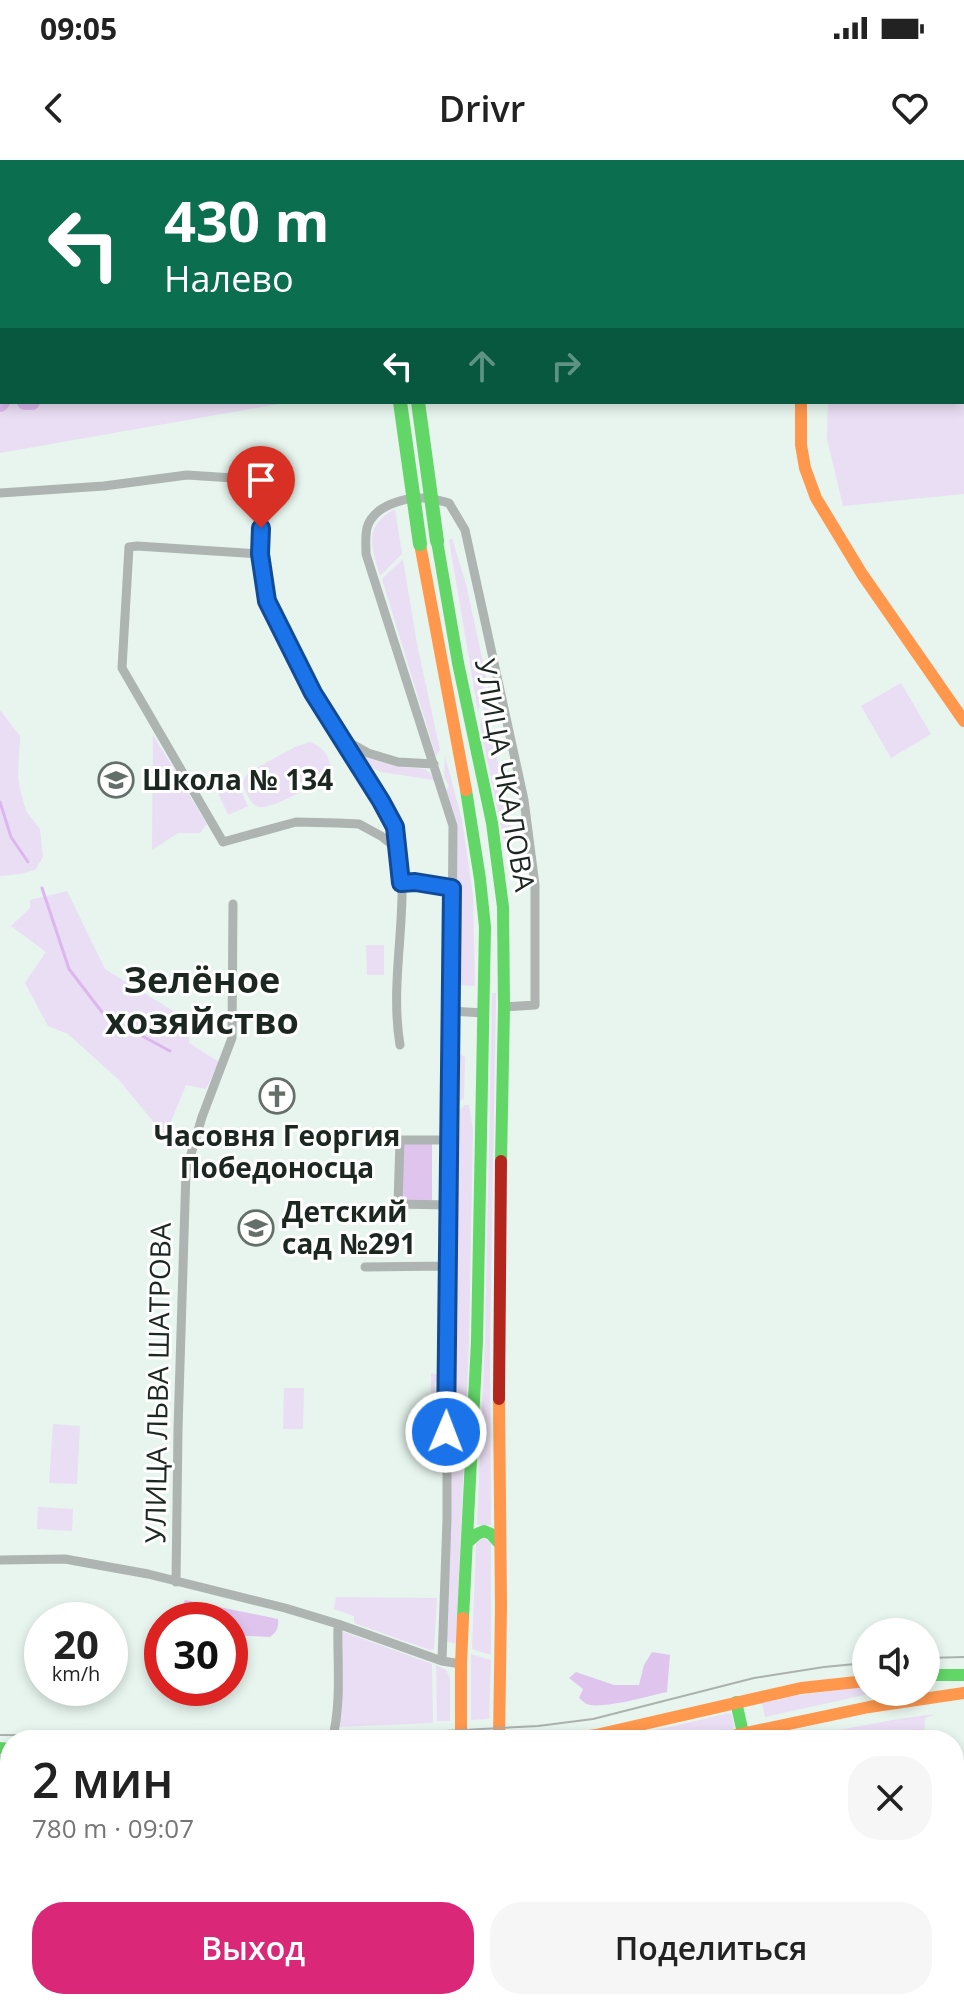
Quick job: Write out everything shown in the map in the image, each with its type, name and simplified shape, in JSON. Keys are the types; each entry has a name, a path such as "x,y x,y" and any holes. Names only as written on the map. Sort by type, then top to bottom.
{"main road":[{"name":"УЛИЦА ЧКАЛОВА","path":"400,404 430,609 474,832 485,927 477,1328 461,1664 461,1730"},
{"name":"УЛИЦА ЧКАЛОВА","path":"418,404 437,541 458,663 492,823 503,907 498,1356 499,1730"},
{"path":"801,404 801,445 805,468 816,498 862,574 964,721"},
{"path":"468,1542 477,1532 484,1530 499,1543"},
{"path":"940,1675 964,1675"},
{"path":"618,1730 801,1688 852,1683"},
{"path":"757,1730 919,1697 964,1693"},
{"path":"736,1702 742,1730"}],"street":[{"path":"0,493 104,486 187,475 264,484 260,554 267,601 313,693 395,827 401,883 396,1019 400,1045"},
{"path":"442,1661 447,1519 453,826 366,554 367,525 394,502 424,498 449,503 465,530 524,800 535,885 535,1005 504,1007"},
{"path":"260,554 129,547 122,668 223,842 296,822 338,823 359,824 399,850"},
{"path":"341,738 368,753 398,762 434,764"},
{"path":"401,883 452,888"},
{"name":"УЛИЦА ЛЬВА ШАТРОВА","path":"176,1582 186,1171 202,1117 232,1038 233,904"},
{"path":"451,1011 483,1013"},
{"path":"448,1205 398,1204 400,1140 449,1140"},
{"path":"365,1267 447,1266"},
{"path":"0,1560 65,1559 148,1574 285,1608 442,1661 461,1664"},
{"path":"335,1730 338,1624"}],"shaded area":[{"path":"0,404 279,404 0,453"},
{"path":"828,404 964,404 964,494 843,506 827,439"},
{"path":"395,509 402,554 380,576 372,538 378,523"},
{"path":"452,538 466,584 486,676 478,712 449,540"},
{"path":"403,559 417,644 440,750 436,756 382,579"},
{"path":"489,681 496,715 489,719 514,839 504,841 480,726"},
{"path":"901,683 931,734 891,758 861,706"},
{"path":"0,710 20,736 20,789 26,811 40,829 43,857 35,870 0,876"},
{"path":"153,735 207,824 200,833 178,833 152,850"},
{"path":"310,742 328,758 330,769 324,781 266,807 254,804 244,785 249,772"},
{"path":"445,756 462,820 473,895 475,986 455,985 457,836 446,790 449,786 444,777"},
{"path":"364,757 425,769 434,780 381,772 371,767"},
{"path":"233,774 248,806 228,815 214,784"},
{"path":"67,891 105,969 191,1022 189,1043 219,1062 206,1089 186,1085 165,1136 119,1080 68,1034 48,1026 25,983 46,952 11,926 30,908 30,900"},
{"path":"366,945 384,945 384,975 367,975"},
{"path":"492,993 496,993 490,1342 491,1525 477,1525 485,1342"},
{"path":"454,1051 465,1057 464,1098 452,1108"},
{"path":"469,1105 473,1130 469,1341 456,1644 446,1641 452,1139 456,1139 456,1113"},
{"path":"402,1143 432,1144 432,1202 401,1201"},
{"path":"431,1373 440,1378 440,1382 435,1382 435,1391 440,1392 439,1429 431,1430"},
{"path":"284,1388 304,1388 303,1429 283,1429"},
{"path":"53,1424 80,1426 77,1484 49,1483"},
{"path":"38,1507 73,1509 72,1531 37,1529"},
{"path":"483,1537 491,1543 491,1655 472,1649 476,1543"},
{"path":"336,1597 437,1598 434,1649 354,1623 354,1616 334,1609"},
{"path":"248,1613 278,1619 278,1627 270,1637 248,1636"},
{"path":"341,1631 432,1664 433,1723 337,1727"},
{"path":"652,1652 670,1655 667,1692 617,1703 590,1705 579,1698 583,1689 569,1678 576,1672 614,1685 639,1685 644,1665"},
{"path":"471,1654 491,1660 489,1719 471,1720"},
{"path":"436,1665 446,1670 450,1678 450,1721 437,1721"},
{"path":"852,1688 852,1698 765,1717 762,1703"},
{"path":"729,1713 734,1726 732,1730 657,1730"},
{"path":"935,1714 925,1718 924,1730 839,1730"}],"waterway":[{"path":"0,802 11,837 28,862"},
{"path":"42,888 69,969 105,1016 170,1051"}],"tram line":[{"path":"940,1658 964,1657"},
{"path":"463,1730 593,1719 754,1678 852,1664"}],"traffic: fast":[{"path":"400,404 420,544"},
{"path":"418,404 437,541"},
{"path":"437,541 458,663 492,823 503,907 501,1161"},
{"path":"463,1618 477,1341 485,927 466,790"},
{"path":"468,1542 484,1531 499,1543"},
{"path":"940,1675 964,1675"},
{"path":"736,1702 742,1730"}],"traffic: slow":[{"path":"801,404 801,445 805,468 816,498 862,574 964,721"},
{"path":"420,544 466,790"},
{"path":"499,1399 499,1730"},
{"path":"461,1730 463,1618"},
{"path":"618,1730 801,1688 852,1683"},
{"path":"760,1730 869,1707 964,1693"}],"traffic: jam":[{"path":"499,1399 501,1161"}],"place":[{"name":"Школа № 134","path":"116,780"},
{"name":"Часовня Георгия Победоносца","path":"277,1096"},
{"name":"Детский сад №291","path":"256,1228"}],"district":[{"name":"Зелёное хозяйство","path":"202,1000"}],"route":[{"path":"261,528 260,554 267,601 313,693 395,827 401,883 452,888 446,1432"}]}
